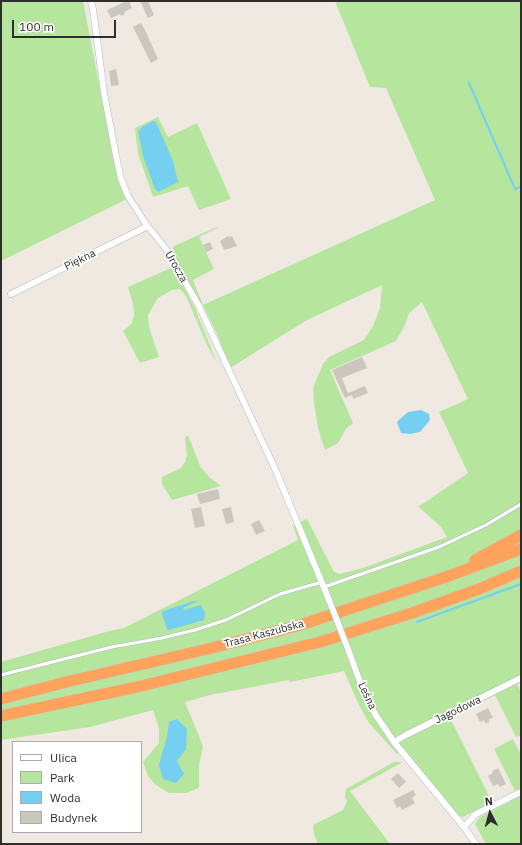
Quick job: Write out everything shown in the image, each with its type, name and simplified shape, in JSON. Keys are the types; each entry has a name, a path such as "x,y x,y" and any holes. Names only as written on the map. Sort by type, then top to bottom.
{"highway":[{"path":"413,588 521,536"},
{"name":"Trasa Kaszubska","path":"1,700 300,625 413,588 521,549"},
{"name":"Trasa Kaszubska","path":"1,716 137,687 305,646 398,618 480,589 521,571"},
{"path":"480,589 521,576"}],"street":[{"name":"Urocza","path":"91,1 104,93 121,179 132,204 166,249 199,306 299,524"},
{"name":"Piękna","path":"11,294 148,226"},
{"name":"Leśna","path":"299,524 360,682 375,714 394,742 464,827 476,844"},
{"name":"Jagodowa","path":"394,742 521,678"},
{"path":"464,827 476,814 521,792"}],"lane":[{"path":"1,675 112,647 162,638 226,620 280,594 323,584 439,547 486,525 521,504"}],"green space":[{"path":"1,1 83,1 114,162 118,178 127,199 1,261"},
{"path":"335,1 521,1 521,682 517,684 521,692 521,735 516,737 495,695 450,718 492,802 463,817 458,815 404,749 397,754 369,723 359,705 344,671 290,682 289,680 210,695 185,702 203,746 199,765 199,788 186,793 169,793 156,785 148,776 143,762 159,743 159,728 153,710 90,727 1,740 1,662 124,628 298,540 293,525 307,519 334,572 340,574 363,568 447,537 441,527 418,506 468,473 439,412 468,399 422,302 409,313 405,325 396,341 330,370 353,423 346,429 338,443 325,450 318,428 313,388 323,364 329,357 364,340 373,326 380,308 382,285 307,320 230,368 218,336 203,305 435,200 386,88 370,87"},
{"path":"158,117 168,137 197,123 231,199 199,210 188,186 153,197 138,153 135,128"},
{"path":"220,227 199,237 214,269 193,280 203,305 200,306 171,254 174,246"},
{"path":"173,267 195,308 217,363 207,345 186,296 180,289 172,290 158,298 148,315 149,327 159,357 140,363 123,331 132,323 134,315 133,304 128,287"},
{"path":"188,435 200,466 209,477 221,486 172,500 162,484 162,477 181,468 185,462 187,454 185,438"},
{"path":"513,739 521,755 521,788 515,791 494,749"},
{"path":"394,762 403,762 350,791 390,844 318,844 314,834 313,825 343,810 347,801 345,797 346,789"},
{"path":"521,796 521,844 486,844 475,824 480,817"}],"water":[{"path":"153,121 156,122 173,161 178,182 158,192 155,189 144,159 138,132 142,127"},
{"path":"421,410 429,414 430,420 420,432 410,434 401,433 397,422 408,412"},
{"path":"198,601 183,608 184,610 201,605 205,613 204,620 169,630 167,629 162,614 163,611"},
{"path":"177,719 187,729 186,749 177,761 184,774 176,783 163,779 159,765 167,737 169,722"}],"building":[{"path":"129,1 132,8 124,12 125,14 121,16 120,14 111,18 107,10"},
{"path":"140,1 148,1 154,15 148,18"},
{"path":"141,23 158,59 151,63 133,27"},
{"path":"116,69 119,85 111,86 109,71"},
{"path":"228,236 232,236 237,246 224,250 220,241"},
{"path":"210,242 213,249 206,252 203,245"},
{"path":"362,357 367,368 342,378 348,393 365,386 368,393 353,399 352,395 345,398 332,370"},
{"path":"218,489 220,499 200,504 197,494"},
{"path":"201,507 205,526 195,528 191,509"},
{"path":"231,507 234,522 226,524 222,509"},
{"path":"259,520 265,531 256,535 251,524"},
{"path":"488,708 493,718 489,719 489,722 487,723 485,723 484,720 480,722 476,714"},
{"path":"498,768 506,784 500,787 498,784 493,786 488,776 493,773 492,771"},
{"path":"398,773 406,782 399,788 391,779"},
{"path":"413,790 416,795 412,798 415,803 402,810 400,806 397,808 393,800"}],"waterway":[{"path":"469,83 515,189 521,187"},
{"path":"417,622 521,584"}]}
